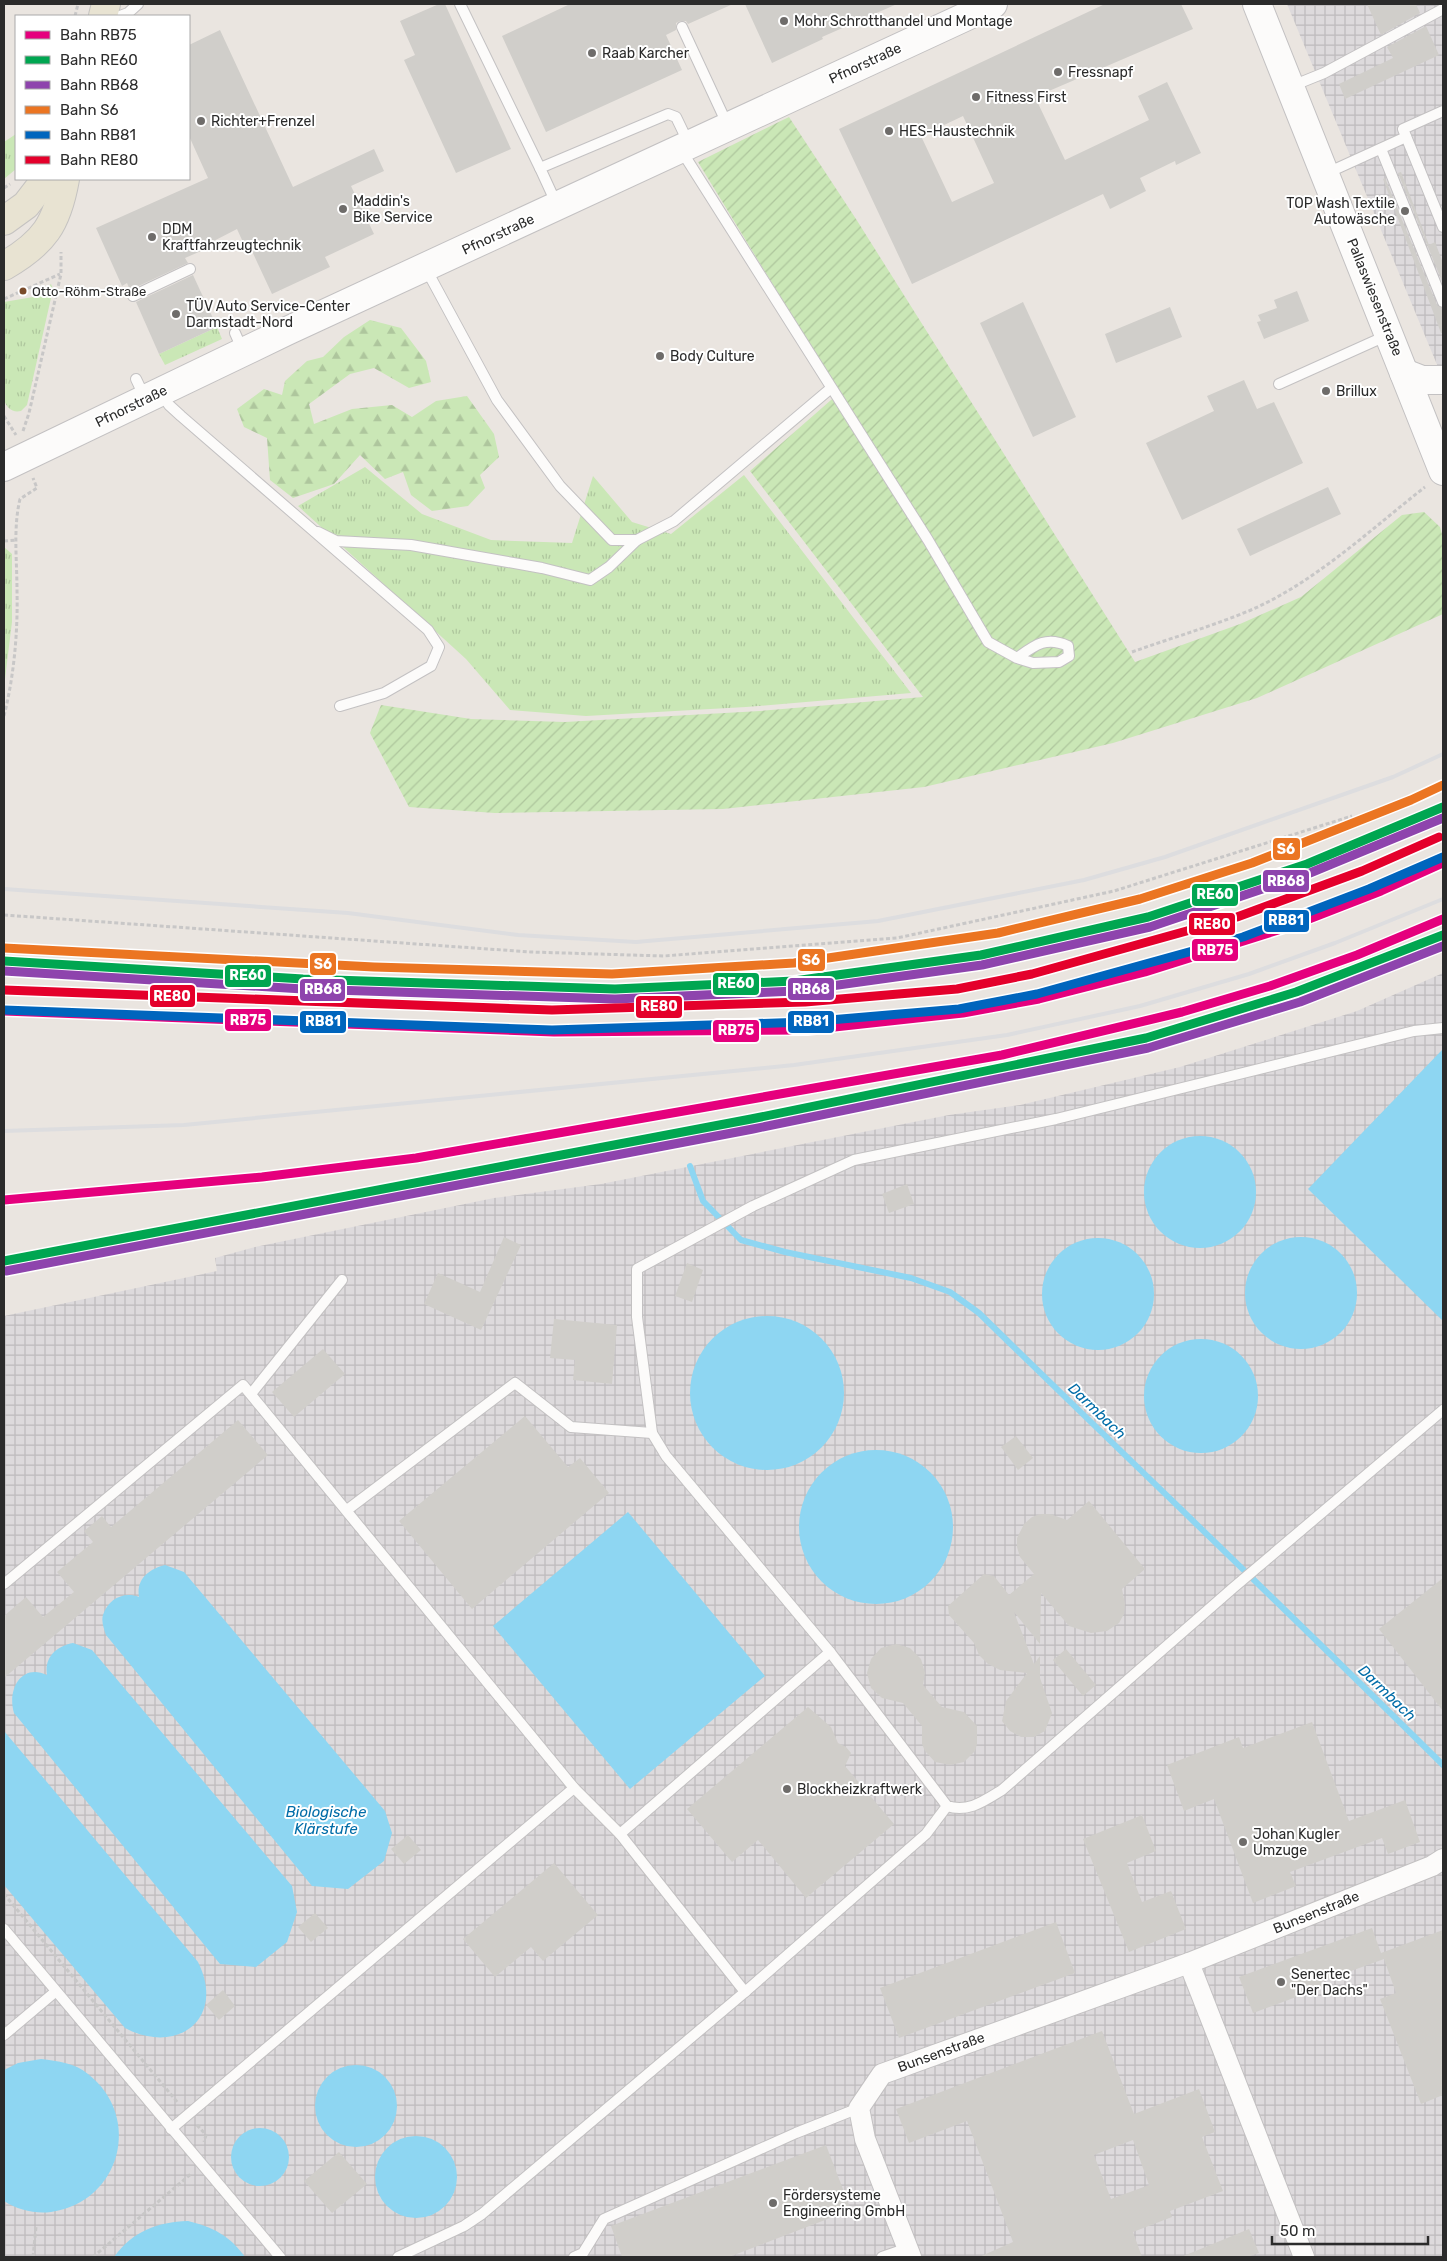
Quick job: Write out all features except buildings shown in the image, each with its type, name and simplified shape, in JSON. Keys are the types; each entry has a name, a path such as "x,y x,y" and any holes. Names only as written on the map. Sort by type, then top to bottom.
{"main road":[{"path":"4,221 26,205 45,180"},
{"path":"4,266 31,248 50,229 57,215 65,180"}],"street":[{"name":"Pfnorstraße","path":"4,467 239,342 425,268 993,4"},
{"name":"Pallaswiesenstraße","path":"1257,4 1326,174 1438,461"},
{"path":"1404,373 1428,381 1443,380"},
{"name":"Bunsenstraße","path":"859,2108 882,2074 1189,1963 1432,1866 1443,1859"},
{"path":"1189,1963 1304,2257"},
{"path":"859,2108 865,2139 910,2253"}],"lane":[{"path":"109,13 128,13 138,4"},
{"path":"460,4 558,206"},
{"path":"1291,86 1324,73 1443,9"},
{"path":"682,27 729,127"},
{"path":"1443,111 1403,129 1443,227"},
{"path":"540,168 668,114 676,117 685,147 830,389 928,540 988,642 1017,658"},
{"path":"1326,174 1406,138"},
{"path":"1381,149 1443,302"},
{"path":"425,268 497,400 560,486 612,540 637,540"},
{"path":"133,296 190,269"},
{"path":"1279,384 1389,334"},
{"path":"303,525 336,541 411,546 542,568 590,580 609,567 637,540 681,515 830,389"},
{"path":"147,390 169,405 303,525 428,630 439,647 431,666 384,694 340,706"},
{"path":"1443,1028 1414,1031 1056,1119 854,1160 754,1206 637,1269 637,1317 652,1433 666,1456 830,1652 947,1806 957,1809 979,1805 1002,1790 1233,1588 1443,1410"},
{"path":"251,1394 342,1280"},
{"path":"347,1510 515,1383 571,1427 652,1433"},
{"path":"4,1584 243,1385 574,1788 620,1834 745,1992"},
{"path":"620,1834 830,1652"},
{"path":"171,2129 574,1788"},
{"path":"398,2257 464,2226 482,2214 745,1992 926,1834 947,1806"},
{"path":"4,1929 55,1992 280,2257"},
{"path":"4,2035 55,1992"},
{"path":"574,2257 583,2253 604,2219 796,2133 859,2108"},
{"path":"882,2257 910,2253"}],"path":[{"path":"4,299 61,274 29,413 19,441 4,416"},
{"path":"200,308 196,301 203,298"},
{"path":"1132,652 1251,610 1292,587 1337,556 1438,461"},
{"path":"4,716 10,693 18,612 15,518 20,499 37,488 35,483"},
{"path":"4,541 17,540"},
{"path":"4,915 531,952 664,956 897,938 1114,891 1352,816"},
{"path":"4,1894 206,2136 196,2170 93,2257"},
{"path":"33,2257 36,2226"}],"shaded area":[{"path":"1287,4 1443,4 1443,379"},
{"path":"1443,973 1443,2257 4,2257 4,1316 217,1271 215,1258 255,1247 494,1198 601,1184 949,1115 1020,1105 1180,1067 1357,1011"}],"green space":[{"path":"789,117 856,219 1135,662 1240,624 1301,597 1402,515 1424,512 1440,527 1443,538 1443,614 1257,698 1113,743 924,787 723,809 495,813 409,807 370,733 381,705 471,719 565,722 760,711 923,697 750,471 839,393 698,162"},
{"path":"15,135 15,170 4,179 4,142"},
{"path":"51,284 53,289 27,405 21,411 12,411 4,400 4,302 33,297"},
{"path":"370,320 401,328 426,361 431,382 409,388 374,368 350,374 309,404 314,424 352,409 392,405 412,417 436,401 467,396 494,434 499,457 480,475 485,488 468,506 432,511 411,495 403,472 385,479 360,455 334,484 293,498 270,480 267,438 244,427 237,409 264,389 282,395 285,381 307,361 323,357 344,337"},
{"path":"217,327 222,339 165,365 159,354"},
{"path":"365,467 422,514 491,540 572,543 593,476 632,522 671,534 744,475 911,693 746,707 586,716 510,710 466,659 298,506"},
{"path":"4,547 12,554 12,622 4,687"}],"water":[{"path":"1443,1049 1443,1321 1308,1189"},
{"path":"1200,1136 1221,1140 1240,1152 1252,1171 1256,1192 1252,1213 1240,1232 1221,1244 1200,1248 1179,1244 1160,1232 1148,1213 1144,1192 1148,1171 1160,1152 1179,1140"},
{"path":"1301,1237 1323,1241 1341,1253 1353,1271 1357,1293 1353,1315 1341,1333 1323,1345 1301,1349 1279,1345 1261,1333 1249,1315 1245,1293 1249,1271 1261,1253 1279,1241"},
{"path":"1098,1238 1119,1242 1138,1254 1150,1273 1154,1294 1150,1315 1138,1334 1119,1346 1098,1350 1077,1346 1058,1334 1046,1315 1042,1294 1046,1273 1058,1254 1077,1242"},
{"path":"767,1316 796,1322 810,1329 821,1339 831,1350 838,1364 844,1393 838,1422 831,1436 821,1447 810,1457 796,1464 767,1470 738,1464 724,1457 713,1447 703,1436 696,1422 690,1393 696,1364 703,1350 713,1339 724,1329 738,1322"},
{"path":"1201,1339 1223,1344 1241,1356 1253,1374 1258,1396 1253,1418 1241,1436 1223,1448 1201,1453 1179,1448 1161,1436 1149,1418 1144,1396 1149,1374 1161,1356 1179,1344"},
{"path":"876,1450 905,1456 919,1463 930,1473 940,1484 947,1498 953,1527 947,1556 940,1570 930,1581 919,1591 905,1598 876,1604 847,1598 833,1591 822,1581 812,1570 805,1556 799,1527 805,1498 812,1484 822,1473 833,1463 847,1456"},
{"path":"628,1512 765,1676 630,1789 493,1626"},
{"name":"Biologische Klärstufe","path":"165,1565 184,1572 385,1811 392,1833 384,1861 348,1889 312,1886 106,1635 102,1617 105,1609 122,1596 133,1595 139,1597 140,1585 145,1576 154,1569"},
{"name":"Biologische Klärstufe","path":"73,1643 92,1650 292,1886 297,1912 287,1942 256,1967 220,1964 14,1713 13,1696 18,1681 30,1673 38,1672 47,1675 48,1663 53,1653 67,1644"},
{"path":"4,1731 198,1962 205,1982 206,2000 201,2015 192,2026 179,2034 163,2037 145,2036 125,2028 4,1885"},
{"path":"41,2059 72,2065 88,2074 105,2092 115,2112 119,2134 116,2155 108,2175 94,2192 75,2205 51,2212 33,2212 4,2201 4,2070 18,2063"},
{"path":"356,2065 372,2068 385,2077 394,2090 397,2106 394,2122 385,2135 372,2144 356,2147 340,2144 327,2135 318,2122 315,2106 318,2090 327,2077 340,2068"},
{"path":"260,2128 276,2133 284,2141 289,2157 284,2173 276,2181 260,2186 244,2181 236,2173 231,2157 236,2141 244,2133"},
{"path":"416,2136 432,2139 445,2148 454,2161 457,2177 454,2193 445,2206 432,2215 416,2218 400,2215 387,2206 378,2193 375,2177 378,2161 387,2148 400,2139"},
{"path":"188,2221 220,2233 233,2243 245,2257 114,2257 129,2241 146,2230 166,2223"}],"waterway":[{"name":"Darmbach","path":"690,1166 703,1201 741,1240 785,1252 911,1278 950,1292 979,1313 1443,1765"}],"railway":[{"path":"4,889 348,913 518,935 636,942 878,921 1084,880 1165,857 1393,777 1443,754"},
{"path":"4,1131 184,1125 794,1065 1007,1035 1140,1006 1249,974 1335,943 1443,899"}],"rail line":[{"name":"S6","path":"4,948 374,967 612,974 794,963 998,933 1140,899 1252,863 1411,800 1443,785"},
{"name":"RE60","path":"4,961 303,979 615,989 794,981 981,955 1148,917 1307,864 1443,807"},
{"name":"RB68","path":"4,971 303,989 615,999 795,991 982,965 1150,927 1310,873 1443,818"},
{"name":"RE80","path":"4,990 552,1010 805,1002 957,989 1032,974 1237,917 1362,871 1439,837"},
{"name":"RB81","path":"4,1010 552,1030 806,1022 959,1009 1037,994 1243,937 1369,889 1443,857"},
{"name":"RB75","path":"4,1011 554,1032 807,1030 963,1013 1039,999 1145,972 1291,926 1381,891 1443,863"},
{"name":"RB75","path":"4,1200 262,1177 416,1158 1002,1055 1182,1012 1270,986 1357,955 1443,919"},
{"name":"RE60","path":"4,1261 751,1119 1146,1038 1296,992 1443,935"},
{"name":"RB68","path":"6,1271 753,1129 1148,1048 1300,1002 1443,946"}],"place":[{"name":"Mohr Schrotthandel und Montage","path":"784,21"},
{"name":"Raab Karcher","path":"592,53"},
{"name":"Fressnapf","path":"1058,72"},
{"name":"Fitness First","path":"976,97"},
{"name":"Richter+Frenzel","path":"201,121"},
{"name":"HES-Haustechnik","path":"889,131"},
{"name":"Maddin's Bike Service","path":"343,209"},
{"name":"TOP Wash Textile Autowäsche","path":"1405,211"},
{"name":"DDM Kraftfahrzeugtechnik","path":"152,237"},
{"name":"Otto-Röhm-Straße","path":"23,291"},
{"name":"TÜV Auto Service-Center Darmstadt-Nord","path":"176,314"},
{"name":"Body Culture","path":"660,356"},
{"name":"Brillux","path":"1326,391"},
{"name":"Blockheizkraftwerk","path":"787,1789"},
{"name":"Johan Kugler Umzuge","path":"1243,1842"},
{"name":"Senertec \"Der Dachs\"","path":"1281,1982"},
{"name":"Fördersysteme Engineering GmbH","path":"773,2203"}]}
